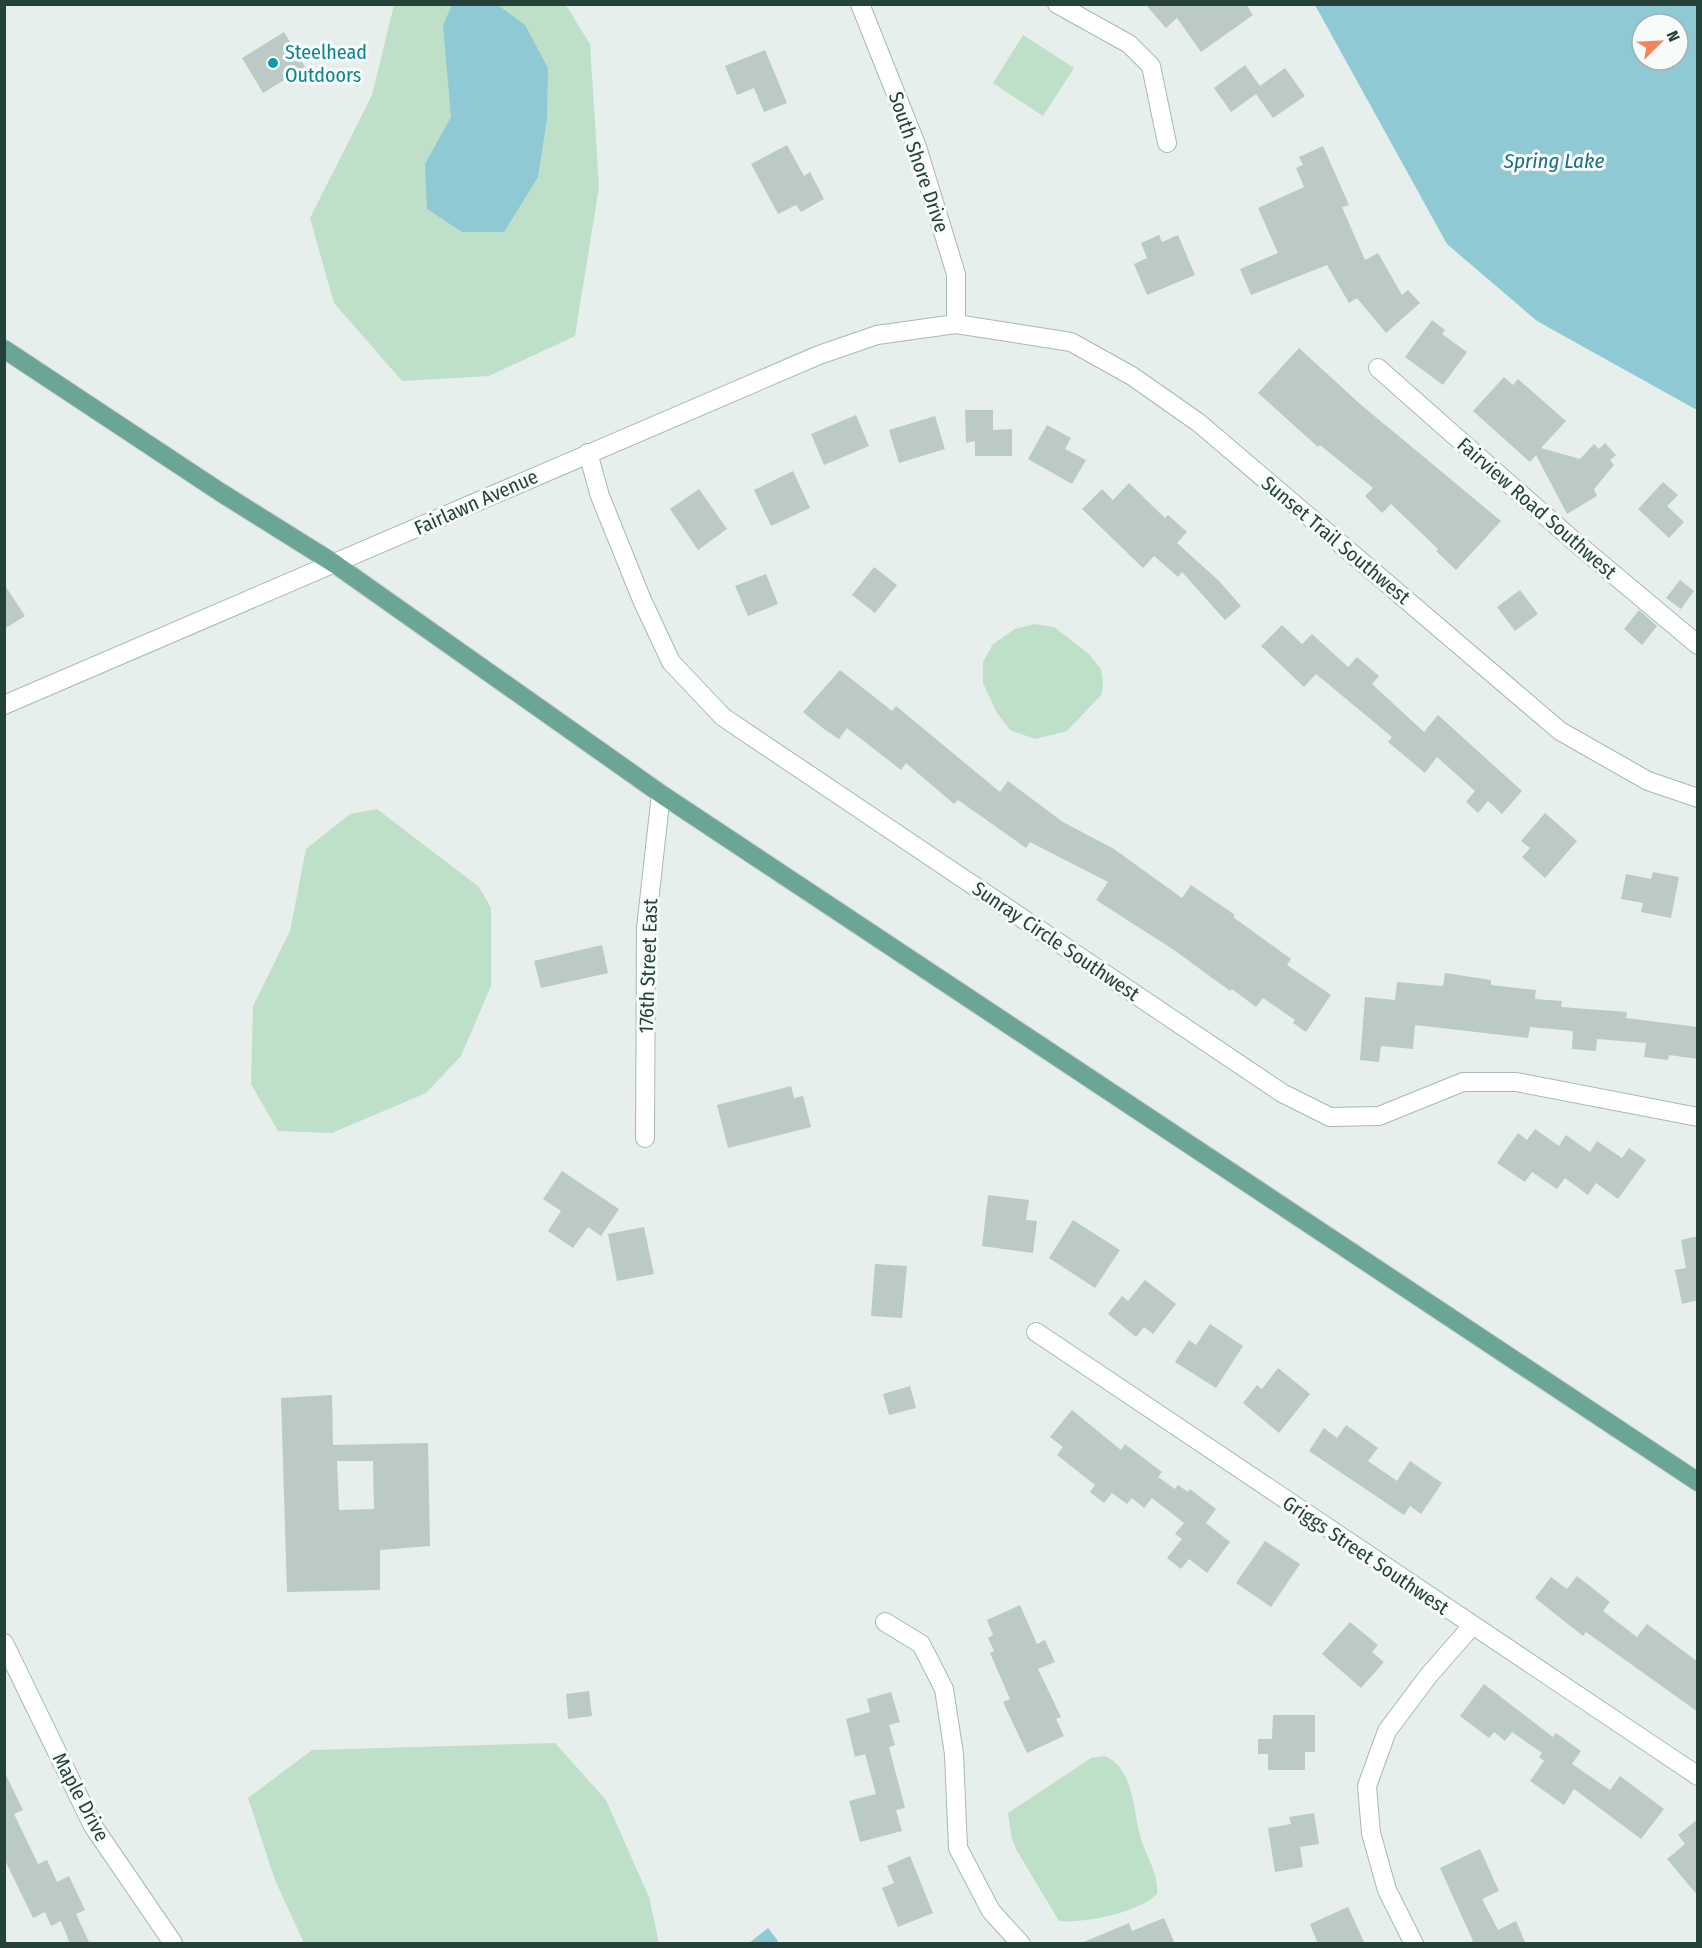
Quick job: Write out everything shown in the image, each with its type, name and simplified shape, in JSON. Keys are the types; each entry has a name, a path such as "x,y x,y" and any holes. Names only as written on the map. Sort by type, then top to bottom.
{"main road":[{"path":"4,348 220,492 335,564 661,794 1698,1482"}],"street":[{"name":"South Shore Drive","path":"860,4 917,147 956,274 956,324"},
{"path":"1056,4 1129,44 1151,66 1167,143"},
{"name":"Fairlawn Avenue","path":"4,705 819,355 877,335 956,324"},
{"name":"Sunset Trail Southwest","path":"956,324 1071,342 1132,376 1199,423 1560,731 1648,781 1698,798"},
{"name":"Fairview Road Southwest","path":"1378,368 1575,542 1698,645"},
{"name":"Sunray Circle Southwest","path":"588,453 604,507 642,600 671,662 723,717 1282,1093 1330,1117 1379,1116 1463,1082 1516,1082 1698,1117"},
{"name":"176th Street East","path":"645,1138 646,928 661,794"},
{"name":"Griggs Street Southwest","path":"1036,1332 1698,1776"},
{"path":"885,1622 921,1644 944,1689 954,1754 958,1848 991,1911 1010,1940"},
{"path":"1414,1944 1387,1890 1371,1833 1367,1786 1388,1731 1429,1675 1472,1626"},
{"name":"Maple Drive","path":"4,1642 93,1826 173,1943"}],"green space":[{"path":"394,5 566,5 590,44 599,187 575,336 489,376 402,381 334,303 310,218 372,95"},
{"path":"1023,35 1074,68 1043,116 993,83"},
{"path":"1034,624 1054,627 1089,654 1101,669 1103,682 1102,694 1067,731 1035,739 1010,730 997,713 983,683 983,662 993,644 1015,629"},
{"path":"377,809 479,887 491,908 491,986 461,1056 426,1093 332,1133 278,1131 251,1084 253,1006 290,931 306,849 350,814"},
{"path":"555,1743 606,1800 649,1897 659,1943 304,1943 275,1880 248,1798 312,1750"},
{"path":"1104,1756 1122,1770 1127,1781 1142,1842 1155,1874 1157,1894 1137,1907 1111,1915 1059,1921 1017,1851 1012,1839 1008,1813 1091,1758"}],"water":[{"path":"452,5 498,5 525,25 548,68 547,119 538,177 504,232 462,232 427,209 425,164 451,117 443,25"},
{"name":"Spring Lake","path":"1315,5 1697,5 1697,410 1537,321 1447,244"},
{"path":"768,1928 778,1941 749,1943"}],"building":[{"path":"1145,4 1246,4 1253,15 1201,52 1177,18 1166,28"},
{"name":"Steelhead Outdoors","path":"284,32 305,67 263,93 242,58"},
{"path":"765,50 787,103 764,112 754,88 737,95 725,66"},
{"path":"1245,65 1260,86 1285,68 1305,96 1273,118 1256,94 1231,112 1214,88"},
{"path":"787,145 804,176 810,172 824,199 801,212 796,205 778,214 751,164"},
{"path":"1323,146 1349,205 1342,207 1365,260 1378,253 1402,295 1408,290 1420,303 1386,333 1357,298 1349,303 1327,265 1251,295 1240,269 1278,253 1258,208 1304,187 1296,168 1303,165 1299,157"},
{"path":"1159,235 1162,242 1178,235 1195,275 1147,295 1134,264 1147,258 1141,243"},
{"path":"1432,320 1445,330 1442,334 1467,352 1443,385 1405,357"},
{"path":"1299,348 1360,404 1501,521 1456,570 1436,551 1438,549 1391,504 1382,513 1365,496 1373,488 1320,445 1318,447 1258,393"},
{"path":"1504,377 1513,385 1518,379 1566,421 1541,448 1580,459 1594,444 1599,449 1605,443 1616,455 1610,460 1614,465 1594,489 1597,496 1567,514 1536,455 1530,462 1473,411"},
{"path":"965,410 993,410 993,430 1012,429 1012,456 975,456 975,441 966,443"},
{"path":"856,415 869,446 824,465 811,434"},
{"path":"935,416 945,449 899,463 889,430"},
{"path":"1047,425 1071,438 1065,449 1086,460 1072,484 1028,459"},
{"path":"793,471 810,508 771,526 754,490"},
{"path":"1663,482 1678,495 1667,506 1684,522 1669,538 1638,509"},
{"path":"1129,483 1165,518 1168,515 1187,532 1177,543 1219,581 1241,606 1225,620 1182,572 1178,577 1154,556 1143,568 1082,509 1102,489 1113,500"},
{"path":"699,489 727,529 698,550 670,509"},
{"path":"874,567 897,585 875,613 852,595"},
{"path":"766,574 778,604 748,616 735,586"},
{"path":"1680,580 1694,591 1681,609 1666,598"},
{"path":"4,584 25,616 4,629"},
{"path":"1520,590 1538,614 1515,631 1497,607"},
{"path":"1639,610 1657,626 1642,645 1624,629"},
{"path":"1282,625 1302,644 1312,634 1348,667 1357,657 1379,676 1372,684 1424,732 1438,715 1522,791 1502,814 1488,801 1478,813 1466,802 1475,791 1437,757 1425,773 1388,742 1392,737 1316,674 1304,687 1261,646"},
{"path":"840,670 892,711 896,706 1000,792 1008,781 1063,822 1114,849 1182,898 1191,885 1235,915 1233,917 1291,959 1287,965 1331,995 1306,1032 1293,1023 1295,1020 1263,998 1256,1007 1096,900 1108,882 1030,842 1026,848 958,800 954,804 906,763 901,770 847,728 839,739 824,729 803,712"},
{"path":"1545,813 1577,841 1545,878 1522,857 1530,848 1521,841"},
{"path":"1653,872 1679,877 1671,918 1641,912 1643,903 1621,899 1626,874 1651,879"},
{"path":"602,945 608,973 541,988 534,961"},
{"path":"1445,973 1491,980 1491,985 1536,990 1535,999 1562,1001 1561,1007 1627,1012 1626,1018 1698,1027 1698,1059 1669,1055 1668,1060 1644,1057 1646,1043 1597,1039 1596,1051 1572,1049 1573,1031 1530,1027 1528,1038 1415,1025 1413,1049 1381,1046 1379,1062 1360,1060 1365,997 1395,1000 1397,982 1443,986"},
{"path":"791,1086 794,1098 803,1096 811,1127 728,1148 717,1105"},
{"path":"1535,1129 1559,1146 1566,1135 1590,1152 1597,1141 1622,1158 1629,1148 1646,1160 1618,1199 1596,1183 1588,1195 1565,1178 1557,1189 1532,1172 1525,1182 1497,1163 1518,1133 1527,1140"},
{"path":"562,1171 619,1209 601,1236 588,1227 573,1248 548,1231 561,1211 543,1199"},
{"path":"988,1195 1029,1200 1026,1220 1037,1221 1033,1253 982,1246"},
{"path":"1073,1220 1120,1250 1095,1288 1049,1258"},
{"path":"644,1227 654,1274 617,1281 608,1234"},
{"path":"1698,1236 1698,1300 1682,1304 1675,1270 1686,1268 1681,1240"},
{"path":"875,1264 907,1266 902,1318 871,1316"},
{"path":"1145,1280 1176,1304 1153,1334 1144,1327 1136,1337 1108,1314 1122,1296 1128,1301"},
{"path":"1210,1324 1243,1346 1216,1388 1175,1362 1189,1340 1196,1345"},
{"path":"1278,1368 1310,1394 1279,1433 1243,1403 1257,1385 1262,1389"},
{"path":"910,1386 916,1408 889,1415 883,1394"},
{"path":"332,1395 333,1445 428,1443 430,1546 380,1550 380,1590 287,1592 281,1398","holes":["337,1461 373,1461 374,1509 339,1510"]},
{"path":"1072,1410 1121,1450 1125,1444 1162,1472 1158,1477 1175,1489 1178,1485 1188,1492 1190,1489 1216,1509 1206,1523 1230,1542 1207,1573 1189,1559 1181,1569 1167,1558 1182,1539 1175,1534 1184,1523 1152,1498 1144,1508 1132,1498 1127,1504 1112,1493 1104,1503 1090,1492 1095,1485 1057,1455 1063,1447 1050,1437"},
{"path":"1346,1425 1378,1448 1368,1461 1397,1481 1410,1461 1442,1483 1421,1514 1410,1506 1404,1515 1309,1451 1324,1428 1337,1438"},
{"path":"1265,1541 1300,1564 1271,1607 1236,1583"},
{"path":"1577,1576 1610,1602 1603,1611 1637,1637 1647,1624 1698,1662 1698,1712 1586,1632 1583,1636 1535,1598 1551,1577 1567,1589"},
{"path":"1020,1605 1037,1644 1045,1640 1055,1662 1038,1669 1061,1717 1056,1719 1064,1736 1027,1753 1003,1702 1010,1699 990,1653 994,1651 988,1638 993,1635 987,1620"},
{"path":"1350,1622 1378,1645 1372,1652 1384,1662 1361,1688 1322,1654"},
{"path":"1484,1684 1553,1737 1556,1733 1581,1751 1572,1764 1610,1790 1620,1776 1664,1809 1641,1839 1574,1789 1564,1805 1530,1781 1544,1761 1539,1757 1542,1753 1512,1732 1505,1741 1494,1732 1489,1738 1460,1716"},
{"path":"589,1691 592,1716 568,1719 566,1694"},
{"path":"891,1692 900,1722 889,1725 895,1745 889,1747 905,1808 896,1810 902,1831 860,1842 849,1801 876,1794 865,1754 855,1757 846,1719 870,1712 867,1699"},
{"path":"1273,1715 1315,1715 1315,1752 1305,1752 1305,1770 1268,1770 1268,1754 1258,1754 1258,1739 1272,1739"},
{"path":"4,1771 23,1810 14,1814 38,1864 47,1860 57,1882 69,1876 85,1910 76,1914 90,1944 70,1944 61,1921 51,1926 45,1912 33,1918 4,1858"},
{"path":"1314,1813 1319,1844 1300,1847 1303,1867 1275,1872 1268,1828 1291,1824 1289,1817"},
{"path":"1698,1819 1698,1896 1667,1859 1685,1844 1678,1835"},
{"path":"1480,1849 1499,1891 1482,1899 1498,1930 1516,1921 1526,1944 1467,1944 1473,1941 1440,1868"},
{"path":"910,1856 933,1913 898,1927 882,1888 894,1883 887,1866"},
{"path":"1348,1907 1365,1944 1318,1944 1310,1924"},
{"path":"1164,1918 1175,1944 1079,1944 1129,1923 1132,1931"}],"place":[{"name":"Steelhead Outdoors","path":"273,63"}]}
